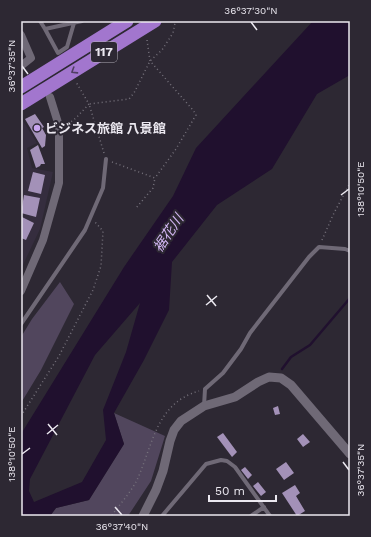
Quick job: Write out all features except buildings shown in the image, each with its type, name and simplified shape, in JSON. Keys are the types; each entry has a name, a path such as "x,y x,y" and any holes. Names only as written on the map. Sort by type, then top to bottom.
{"highway":[{"name":"117","path":"21,87 127,21"},
{"name":"117","path":"21,104 52,90 155,21"}],"street":[{"path":"21,35 31,58 21,66"},
{"path":"21,291 43,240 59,183 59,129 52,90"},
{"path":"143,516 156,490 163,471 170,441 174,430 180,421 204,406 234,397 269,377 281,378 291,385 350,454"}],"lane":[{"path":"40,21 58,53 67,47 74,22"},
{"path":"45,29 82,21"},
{"path":"21,324 85,230 103,188 106,159"},
{"path":"204,406 204,389 223,373 287,283 309,257 319,248 345,249 350,251"},
{"path":"162,516 206,464 221,460 227,461 234,467 270,516"},
{"path":"250,516 264,507"}],"path":[{"path":"59,129 76,118 89,104 129,99 134,93 150,61 162,50 173,33 175,23"},
{"path":"136,208 153,188 155,178 176,149 196,115 150,61 147,40"},
{"path":"75,79 89,104 106,159 155,178"},
{"path":"319,248 334,213 350,183"},
{"path":"21,416 59,356 93,290 101,266 104,230 91,218"},
{"path":"112,515 136,482 162,418 174,404 187,394 204,389"}],"shaded area":[{"path":"21,118 37,143 27,148 32,168 53,172 40,229 21,269"},
{"path":"60,282 74,304 41,370 21,403 21,337 32,319"},
{"path":"114,413 165,436 151,481 128,516 50,516 56,508 89,500 124,444"}],"water":[{"name":"裾花川","path":"313,21 350,21 350,75 317,94 272,169 217,205 172,262 169,310 144,360 114,413 124,444 89,500 56,508 50,516 21,516 21,434 124,267 173,196 196,148","holes":["140,303 126,352 103,410 106,440 82,482 34,502 29,491 30,479 95,355"]}],"waterway":[{"path":"282,369 291,357 310,345 350,298"}],"place":[{"name":"ビジネス旅館 八景館","path":"37,128"}]}
